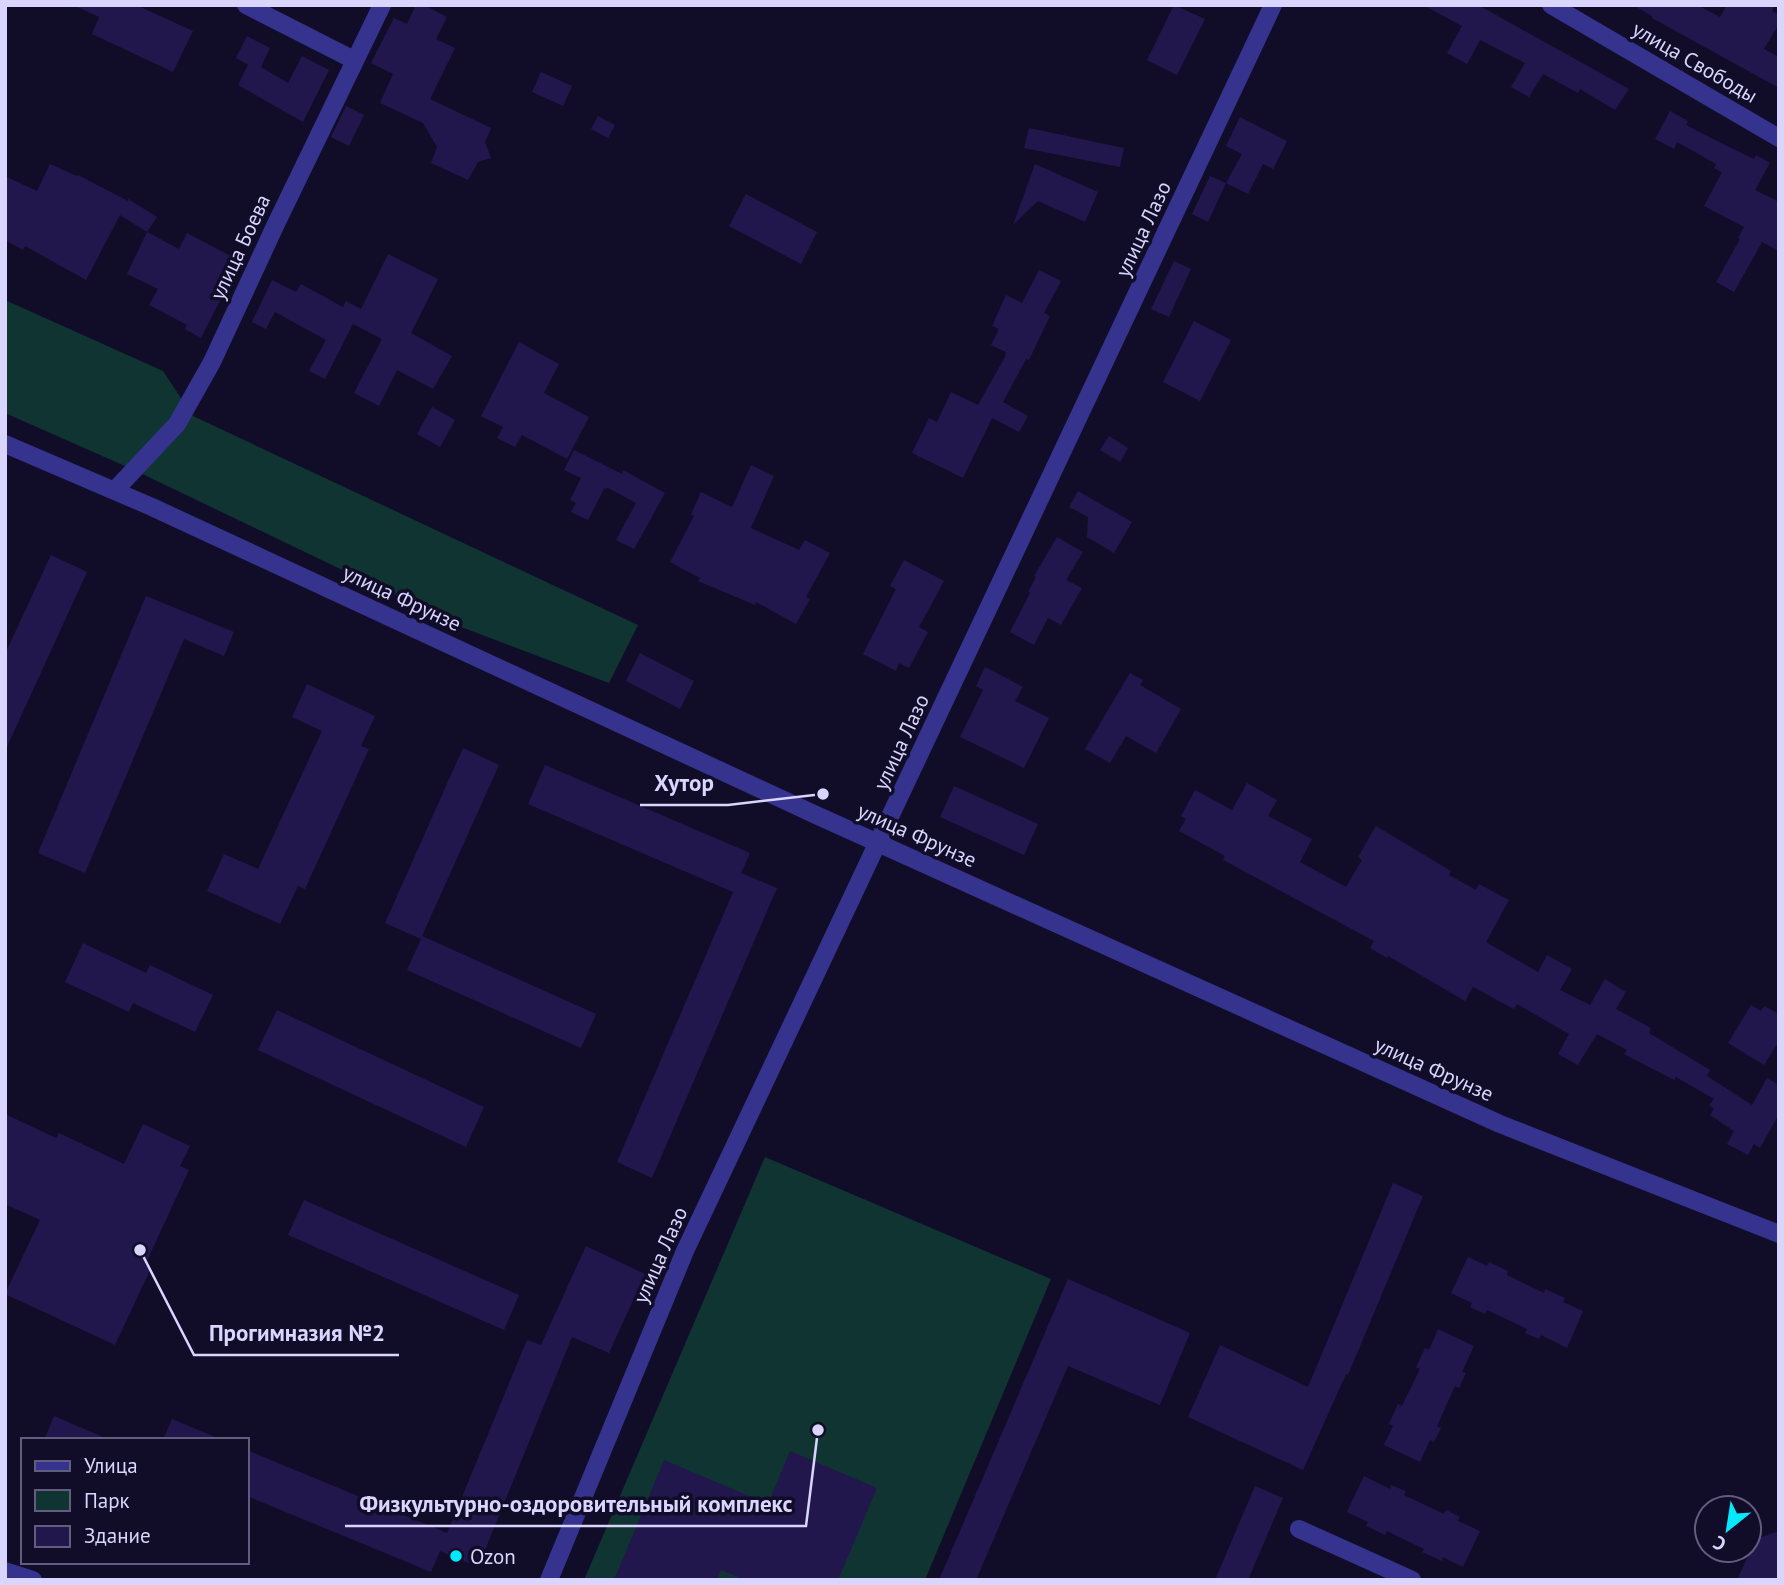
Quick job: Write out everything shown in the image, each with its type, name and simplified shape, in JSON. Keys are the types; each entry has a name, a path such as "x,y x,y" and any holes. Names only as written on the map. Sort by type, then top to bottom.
{"street":[{"path":"246,5 354,60"},
{"name":"улица Боева","path":"115,490 177,424 212,362 382,5"},
{"name":"улица Лазо","path":"549,1580 685,1251 1273,5"},
{"name":"улица Свободы","path":"1551,5 1779,138"},
{"name":"улица Фрунзе","path":"5,444 115,490 803,809 1500,1124 1779,1234"},
{"path":"1299,1530 1412,1580"},
{"path":"5,1571 33,1580"}],"green space":[{"path":"5,300 163,371 193,416 638,625 609,683 461,627 134,470 5,413"},
{"path":"765,1157 1051,1279 925,1580 584,1580"}],"building":[{"path":"73,5 136,5 193,31 173,72 92,34 99,17"},
{"path":"416,5 424,5 447,17 436,39 455,48 430,99 491,128 485,142 491,158 478,162 468,180 431,163 437,147 423,123 380,103 393,74 371,63 394,18 407,24"},
{"path":"1174,5 1205,19 1177,75 1147,60"},
{"path":"1423,5 1478,5 1629,89 1615,110 1580,89 1578,93 1543,74 1529,97 1511,87 1525,63 1480,40 1467,64 1447,53 1462,26"},
{"path":"1633,5 1697,5 1720,17 1727,5 1775,5 1772,11 1779,14 1779,24 1764,49 1779,57 1779,88 1652,18"},
{"path":"247,36 270,48 261,67 288,83 302,56 329,70 303,122 238,85 248,65 236,58"},
{"path":"541,72 572,86 563,106 532,92"},
{"path":"346,106 364,115 349,146 331,137"},
{"path":"1670,111 1688,121 1686,125 1754,159 1756,155 1770,163 1755,190 1779,202 1779,251 1762,242 1734,292 1716,282 1744,227 1704,206 1722,172 1714,168 1716,164 1677,142 1674,149 1655,139"},
{"path":"598,116 615,125 608,138 591,129"},
{"path":"1240,117 1287,141 1273,169 1263,164 1248,194 1226,183 1242,154 1226,146"},
{"path":"1029,128 1124,148 1120,167 1024,148"},
{"path":"50,164 128,199 157,217 147,232 120,215 86,280 25,246 23,250 5,240 5,176 37,191"},
{"path":"1035,164 1098,192 1085,222 1038,201 1013,225"},
{"path":"1210,176 1226,183 1208,222 1192,214"},
{"path":"746,194 817,232 801,264 729,226"},
{"path":"147,232 179,249 187,233 240,261 201,338 185,329 187,325 149,305 158,289 127,274"},
{"path":"388,254 438,279 411,333 452,356 433,389 397,370 379,406 354,393 382,339 353,324 325,379 309,371 326,340 275,312 266,329 252,322 272,280 296,292 301,284 343,307 346,301 361,309"},
{"path":"1174,261 1191,269 1169,317 1151,309"},
{"path":"1039,270 1061,281 1044,313 1050,316 1029,360 1026,359 1003,402 1028,416 1019,432 992,418 963,478 912,453 929,418 937,422 951,392 978,405 1005,357 1006,352 991,345 999,329 992,326 1006,295 1022,303"},
{"path":"1194,321 1231,340 1200,401 1163,382"},
{"path":"519,342 559,364 544,393 589,417 567,459 522,435 515,447 497,438 503,427 481,416"},
{"path":"432,407 455,420 440,447 417,434"},
{"path":"1109,436 1128,448 1120,462 1100,450"},
{"path":"574,450 622,474 623,470 665,493 634,549 616,540 636,503 608,488 604,489 588,520 571,512 576,503 570,500 581,478 564,470"},
{"path":"751,465 774,476 751,528 799,550 805,540 830,553 806,597 810,599 796,624 756,602 755,605 698,581 700,578 670,562 694,516 691,514 701,492 732,507"},
{"path":"1078,491 1132,522 1114,553 1087,537 1088,517 1069,507"},
{"path":"1057,537 1083,552 1066,580 1082,588 1061,625 1048,618 1034,645 1010,632 1030,593 1028,592 1036,577 1034,576"},
{"path":"51,555 87,572 5,751 5,654"},
{"path":"904,560 944,581 919,627 928,632 909,668 899,663 896,671 863,654 896,589 890,586"},
{"path":"146,596 234,632 224,656 184,639 85,873 38,853"},
{"path":"640,653 694,681 680,709 626,681"},
{"path":"985,667 1023,687 1015,701 1049,718 1024,768 960,737 983,690 976,686"},
{"path":"1130,673 1143,680 1140,685 1181,709 1156,753 1126,736 1110,763 1085,749"},
{"path":"307,684 375,716 361,746 369,749 305,889 298,886 280,924 207,891 224,854 258,869 322,731 292,717"},
{"path":"463,748 499,765 422,936 596,1014 581,1048 407,970 421,939 385,923"},
{"path":"545,765 750,853 741,873 777,888 652,1178 617,1162 733,892 528,804"},
{"path":"1247,783 1277,800 1268,816 1312,839 1300,862 1346,887 1362,860 1358,857 1376,826 1451,871 1449,875 1476,890 1479,884 1509,900 1486,942 1538,972 1547,955 1572,969 1560,990 1590,1005 1605,979 1626,992 1616,1009 1651,1028 1649,1033 1710,1070 1707,1076 1752,1105 1767,1078 1779,1085 1779,1114 1760,1148 1754,1144 1748,1155 1727,1144 1734,1131 1710,1115 1714,1109 1709,1105 1714,1099 1676,1077 1674,1080 1624,1054 1627,1050 1597,1034 1578,1065 1558,1054 1569,1034 1517,1004 1514,1009 1473,987 1465,1001 1370,948 1374,941 1223,860 1225,856 1179,831 1186,819 1181,816 1195,790 1232,810"},
{"path":"954,786 1038,824 1024,855 940,817"},
{"path":"83,943 146,973 150,965 213,995 195,1032 133,1003 129,1012 65,982"},
{"path":"1751,1005 1761,1011 1764,1006 1779,1014 1779,1041 1764,1065 1728,1043"},
{"path":"277,1010 484,1107 466,1147 258,1050"},
{"path":"5,1114 56,1138 59,1133 124,1164 143,1124 190,1146 180,1166 189,1170 145,1265 151,1268 115,1345 5,1294 40,1220 5,1204"},
{"path":"1393,1183 1423,1196 1348,1375 1346,1374 1303,1470 1188,1417 1220,1345 1308,1387"},
{"path":"304,1200 519,1295 504,1330 288,1235"},
{"path":"586,1246 645,1274 609,1353 572,1337 478,1567 440,1551 431,1572 248,1496 248,1450 447,1533 527,1340 541,1345"},
{"path":"1468,1257 1487,1266 1489,1262 1508,1271 1507,1275 1544,1293 1545,1289 1565,1298 1563,1302 1583,1311 1567,1348 1541,1335 1539,1339 1525,1333 1527,1329 1487,1310 1485,1314 1470,1307 1472,1303 1451,1293"},
{"path":"1068,1279 1190,1333 1160,1405 1068,1366 976,1580 939,1580"},
{"path":"1438,1329 1474,1346 1462,1372 1466,1373 1459,1388 1455,1386 1437,1426 1441,1428 1434,1442 1430,1440 1420,1462 1384,1445 1393,1426 1389,1424 1398,1404 1402,1406 1420,1369 1416,1367 1425,1348 1429,1350"},
{"path":"54,1416 105,1438 45,1438"},
{"path":"172,1419 218,1438 164,1438"},
{"path":"790,1451 877,1488 838,1580 745,1580 721,1570 717,1580 614,1580 664,1460 768,1504"},
{"path":"1364,1476 1390,1489 1391,1485 1406,1491 1404,1495 1444,1514 1446,1510 1460,1517 1458,1521 1480,1531 1463,1567 1443,1557 1442,1561 1422,1552 1424,1549 1387,1531 1385,1535 1366,1526 1368,1522 1347,1512"},
{"path":"1255,1486 1283,1498 1248,1580 1215,1580"},
{"path":"1779,1531 1779,1580 1737,1580 1744,1564 1763,1564 1763,1537"}],"place":[{"name":"Хутор","path":"823,794"},
{"name":"Прогимназия №2","path":"140,1250"},
{"name":"Физкультурно-оздоровительный комплекс","path":"818,1430"},
{"name":"Ozon","path":"456,1556"}]}
